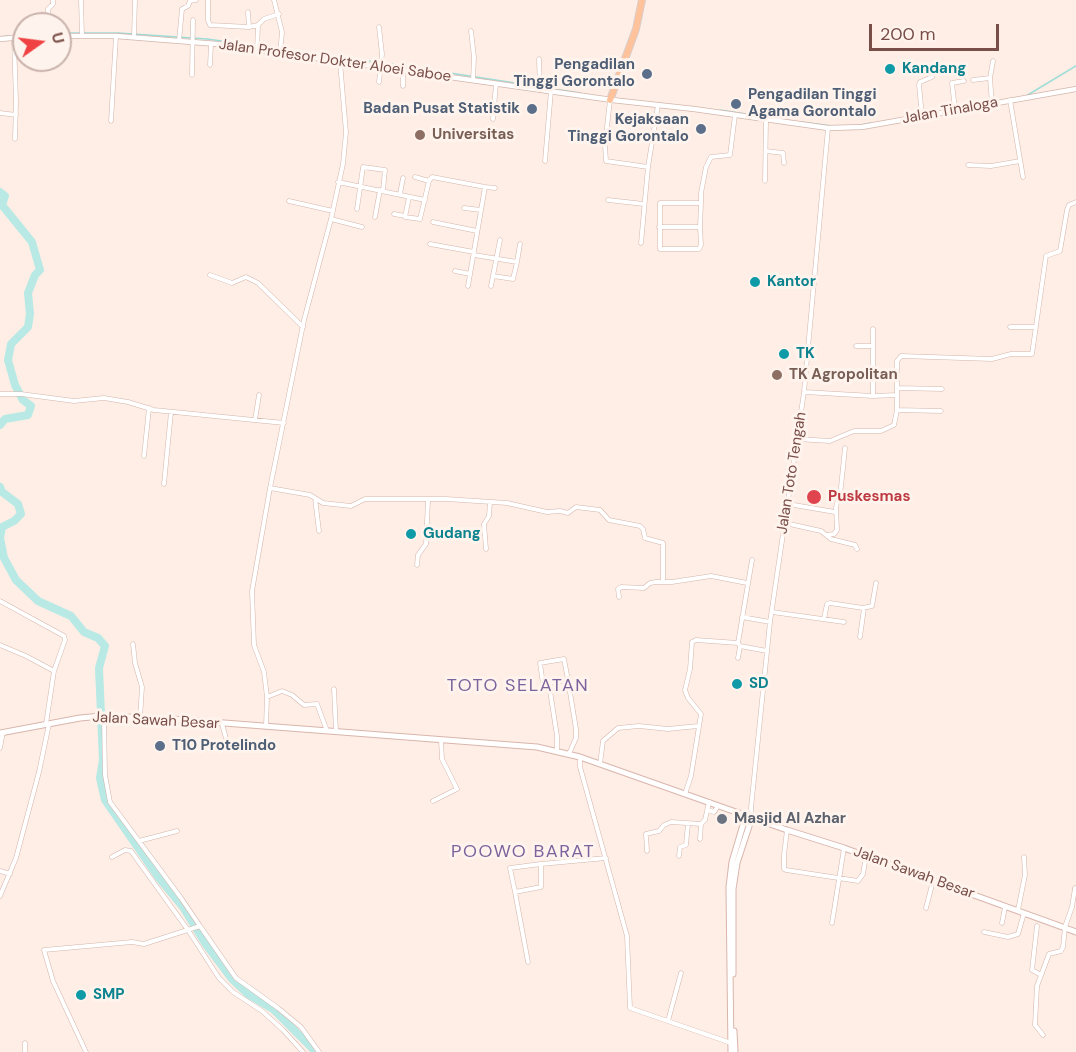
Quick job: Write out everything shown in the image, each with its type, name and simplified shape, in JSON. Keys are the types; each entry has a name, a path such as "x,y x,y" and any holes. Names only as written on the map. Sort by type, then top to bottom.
{"main road":[{"path":"610,100 636,29 642,0"},
{"name":"Jalan Sawah Besar","path":"2,733 103,717 518,744 580,757 844,848 1076,932"},
{"path":"733,1052 728,904 731,880 749,816"},
{"path":"731,880 733,1052"}],"street":[{"path":"81,0 82,33"},
{"path":"134,37 135,0"},
{"path":"180,37 182,8 188,7 190,1 196,0"},
{"path":"208,0 210,25 258,26"},
{"path":"274,0 282,32 280,51"},
{"path":"248,12 249,27"},
{"path":"257,50 258,26 264,19 279,14"},
{"path":"192,75 193,20"},
{"path":"379,27 379,82"},
{"path":"471,31 474,57 473,77"},
{"name":"Jalan Profesor Dokter Aloei Saboe","path":"72,34 180,37 211,44 280,51 340,62 380,64 403,71 473,77 496,84 541,88 551,92 610,100"},
{"path":"111,121 116,36"},
{"path":"210,65 211,44"},
{"path":"539,59 541,88"},
{"path":"992,104 990,78 993,61"},
{"path":"266,727 267,697 264,672 254,645 252,602 270,488 303,327 343,164 346,132 340,62"},
{"path":"403,71 404,86"},
{"path":"15,72 15,140"},
{"path":"922,117 919,85 921,81 932,77"},
{"path":"973,80 990,78"},
{"path":"955,111 952,83 964,81"},
{"path":"493,119 496,84"},
{"name":"Jalan Tinaloga","path":"610,100 828,128 862,127 1076,90"},
{"path":"545,161 551,92"},
{"path":"610,100 605,145 606,161 648,167"},
{"path":"1010,100 1023,177"},
{"path":"640,243 648,167 658,105"},
{"path":"0,113 16,115"},
{"path":"701,203 660,203 661,249 697,250 700,245 702,185 710,158 730,155 735,115"},
{"path":"765,181 766,120"},
{"name":"Jalan Toto Tengah","path":"749,816 770,621 804,392 828,128"},
{"path":"766,151 783,153 784,163"},
{"path":"968,165 991,166 1020,161"},
{"path":"357,209 363,167 384,170 386,174 375,217"},
{"path":"415,177 429,181"},
{"path":"394,214 421,219 429,181 432,177 495,188"},
{"path":"400,194 403,178"},
{"path":"338,182 425,200"},
{"path":"468,286 485,187"},
{"path":"405,216 409,196"},
{"path":"608,200 644,204"},
{"path":"289,201 333,212"},
{"path":"797,439 830,441 854,431 881,431 896,424 897,361 901,356 992,359 1011,354 1031,355 1034,351 1035,327 1046,256 1047,253 1060,251 1067,210 1069,205 1076,202"},
{"path":"464,208 480,210"},
{"path":"331,219 362,227"},
{"path":"433,222 477,231"},
{"path":"659,227 700,227"},
{"path":"491,286 500,240"},
{"path":"430,244 517,262"},
{"path":"493,276 513,279 520,244"},
{"path":"455,271 470,274"},
{"path":"210,276 232,283 246,277 258,283 303,327"},
{"path":"1010,327 1035,327"},
{"path":"873,329 873,396"},
{"path":"856,346 873,346"},
{"path":"897,388 942,389"},
{"path":"804,392 897,395"},
{"path":"0,394 84,401 104,398 171,412 284,423"},
{"path":"255,420 259,395"},
{"path":"144,456 149,408"},
{"path":"897,410 941,411"},
{"path":"164,483 171,412"},
{"path":"827,535 834,534 837,530 835,512 841,487 844,448"},
{"path":"270,488 307,494 322,503 351,506 365,499 446,499 517,504 547,512 571,513 575,508 600,510 609,520 640,526 645,538 664,545 663,582"},
{"path":"315,498 319,531"},
{"path":"417,565 418,555 426,544 428,500"},
{"path":"486,549 484,524 489,516 490,502"},
{"path":"788,504 835,512"},
{"path":"785,523 821,531 831,539 852,544 857,549"},
{"path":"738,658 742,617 752,560"},
{"path":"619,597 618,589 621,587 644,588 650,583 711,576 747,583"},
{"path":"824,620 827,604 830,603 864,608 872,606 876,583"},
{"path":"0,602 64,636 65,640 54,671 48,724 27,817 10,874 0,896"},
{"path":"860,637 864,608"},
{"path":"772,612 844,622"},
{"path":"742,617 770,621"},
{"path":"686,794 691,776 700,712 688,698 685,690 690,669 692,642 696,640 739,645 767,651"},
{"path":"0,645 54,671"},
{"path":"134,645 135,663 142,691 140,718"},
{"path":"568,680 543,683 539,664 564,659 568,680 576,729 576,738 568,755"},
{"path":"549,684 557,736 557,752"},
{"path":"334,689 336,731"},
{"path":"267,697 282,691 292,695 304,705 317,704 327,731"},
{"path":"103,717 110,802 236,978 278,1008 305,1032 320,1052"},
{"path":"222,724 229,749"},
{"path":"600,764 603,741 618,728 639,726 674,729 698,726"},
{"path":"0,748 2,733"},
{"path":"433,801 457,789 442,759 441,739"},
{"path":"580,757 580,766 627,936 630,1008 731,1043"},
{"path":"700,839 701,824 705,820 709,801"},
{"path":"708,810 715,812 719,805"},
{"path":"647,851 646,834 659,831 664,825 671,822 701,824"},
{"path":"679,856 680,847 686,845 688,824"},
{"path":"787,830 784,842 784,870 858,881 863,874 866,856"},
{"path":"139,841 177,831"},
{"path":"832,923 844,848"},
{"path":"112,857 125,850 130,851 189,929 212,969 226,987 262,1011 303,1052"},
{"path":"984,932 1008,937 1018,934 1025,875 1024,857"},
{"path":"528,962 510,868 606,858"},
{"path":"514,892 541,887 541,864"},
{"path":"0,871 10,874"},
{"path":"926,908 934,880"},
{"path":"1043,1035 1036,1028 1036,991 1049,954 1063,949 1065,927 1075,888"},
{"path":"1002,923 1005,906"},
{"path":"1037,926 1032,970 1041,975"},
{"path":"86,1052 53,981 44,950 132,942 144,944 199,927"},
{"path":"668,1021 681,973"},
{"path":"25,1043 25,1052"}],"waterway":[{"path":"72,33 118,33 207,39 580,93"},
{"path":"0,37 8,36"},
{"path":"1026,96 1076,66"},
{"path":"720,110 752,115"},
{"path":"801,122 832,126"},
{"path":"861,125 871,123"},
{"path":"0,192 5,196 2,205 32,242 40,270 35,275 28,293 30,314 28,327 11,344 8,360 15,385 23,400 31,406 28,415 5,419 0,425"},
{"path":"0,487 2,492 18,504 21,514 14,521 2,527 0,538 4,558 16,580 38,601 71,616 84,632 98,638 105,646 99,668 103,760 100,778 105,800 232,979 248,994 273,1009 316,1052"}],"place":[{"name":"Kandang","path":"890,69"},
{"name":"Pengadilan Tinggi Gorontalo","path":"647,74"},
{"name":"Pengadilan Tinggi Agama Gorontalo","path":"736,104"},
{"name":"Badan Pusat Statistik","path":"532,109"},
{"name":"Kejaksaan Tinggi Gorontalo","path":"701,129"},
{"name":"Universitas","path":"420,135"},
{"name":"Kantor","path":"755,282"},
{"name":"TK","path":"784,354"},
{"name":"TK Agropolitan","path":"777,375"},
{"name":"Puskesmas","path":"814,497"},
{"name":"Gudang","path":"411,534"},
{"name":"SD","path":"737,684"},
{"name":"T10 Protelindo","path":"160,746"},
{"name":"Masjid Al Azhar","path":"722,819"},
{"name":"SMP","path":"81,995"}],"district":[{"name":"TOTO SELATAN","path":"518,686"},
{"name":"POOWO BARAT","path":"523,852"}]}
